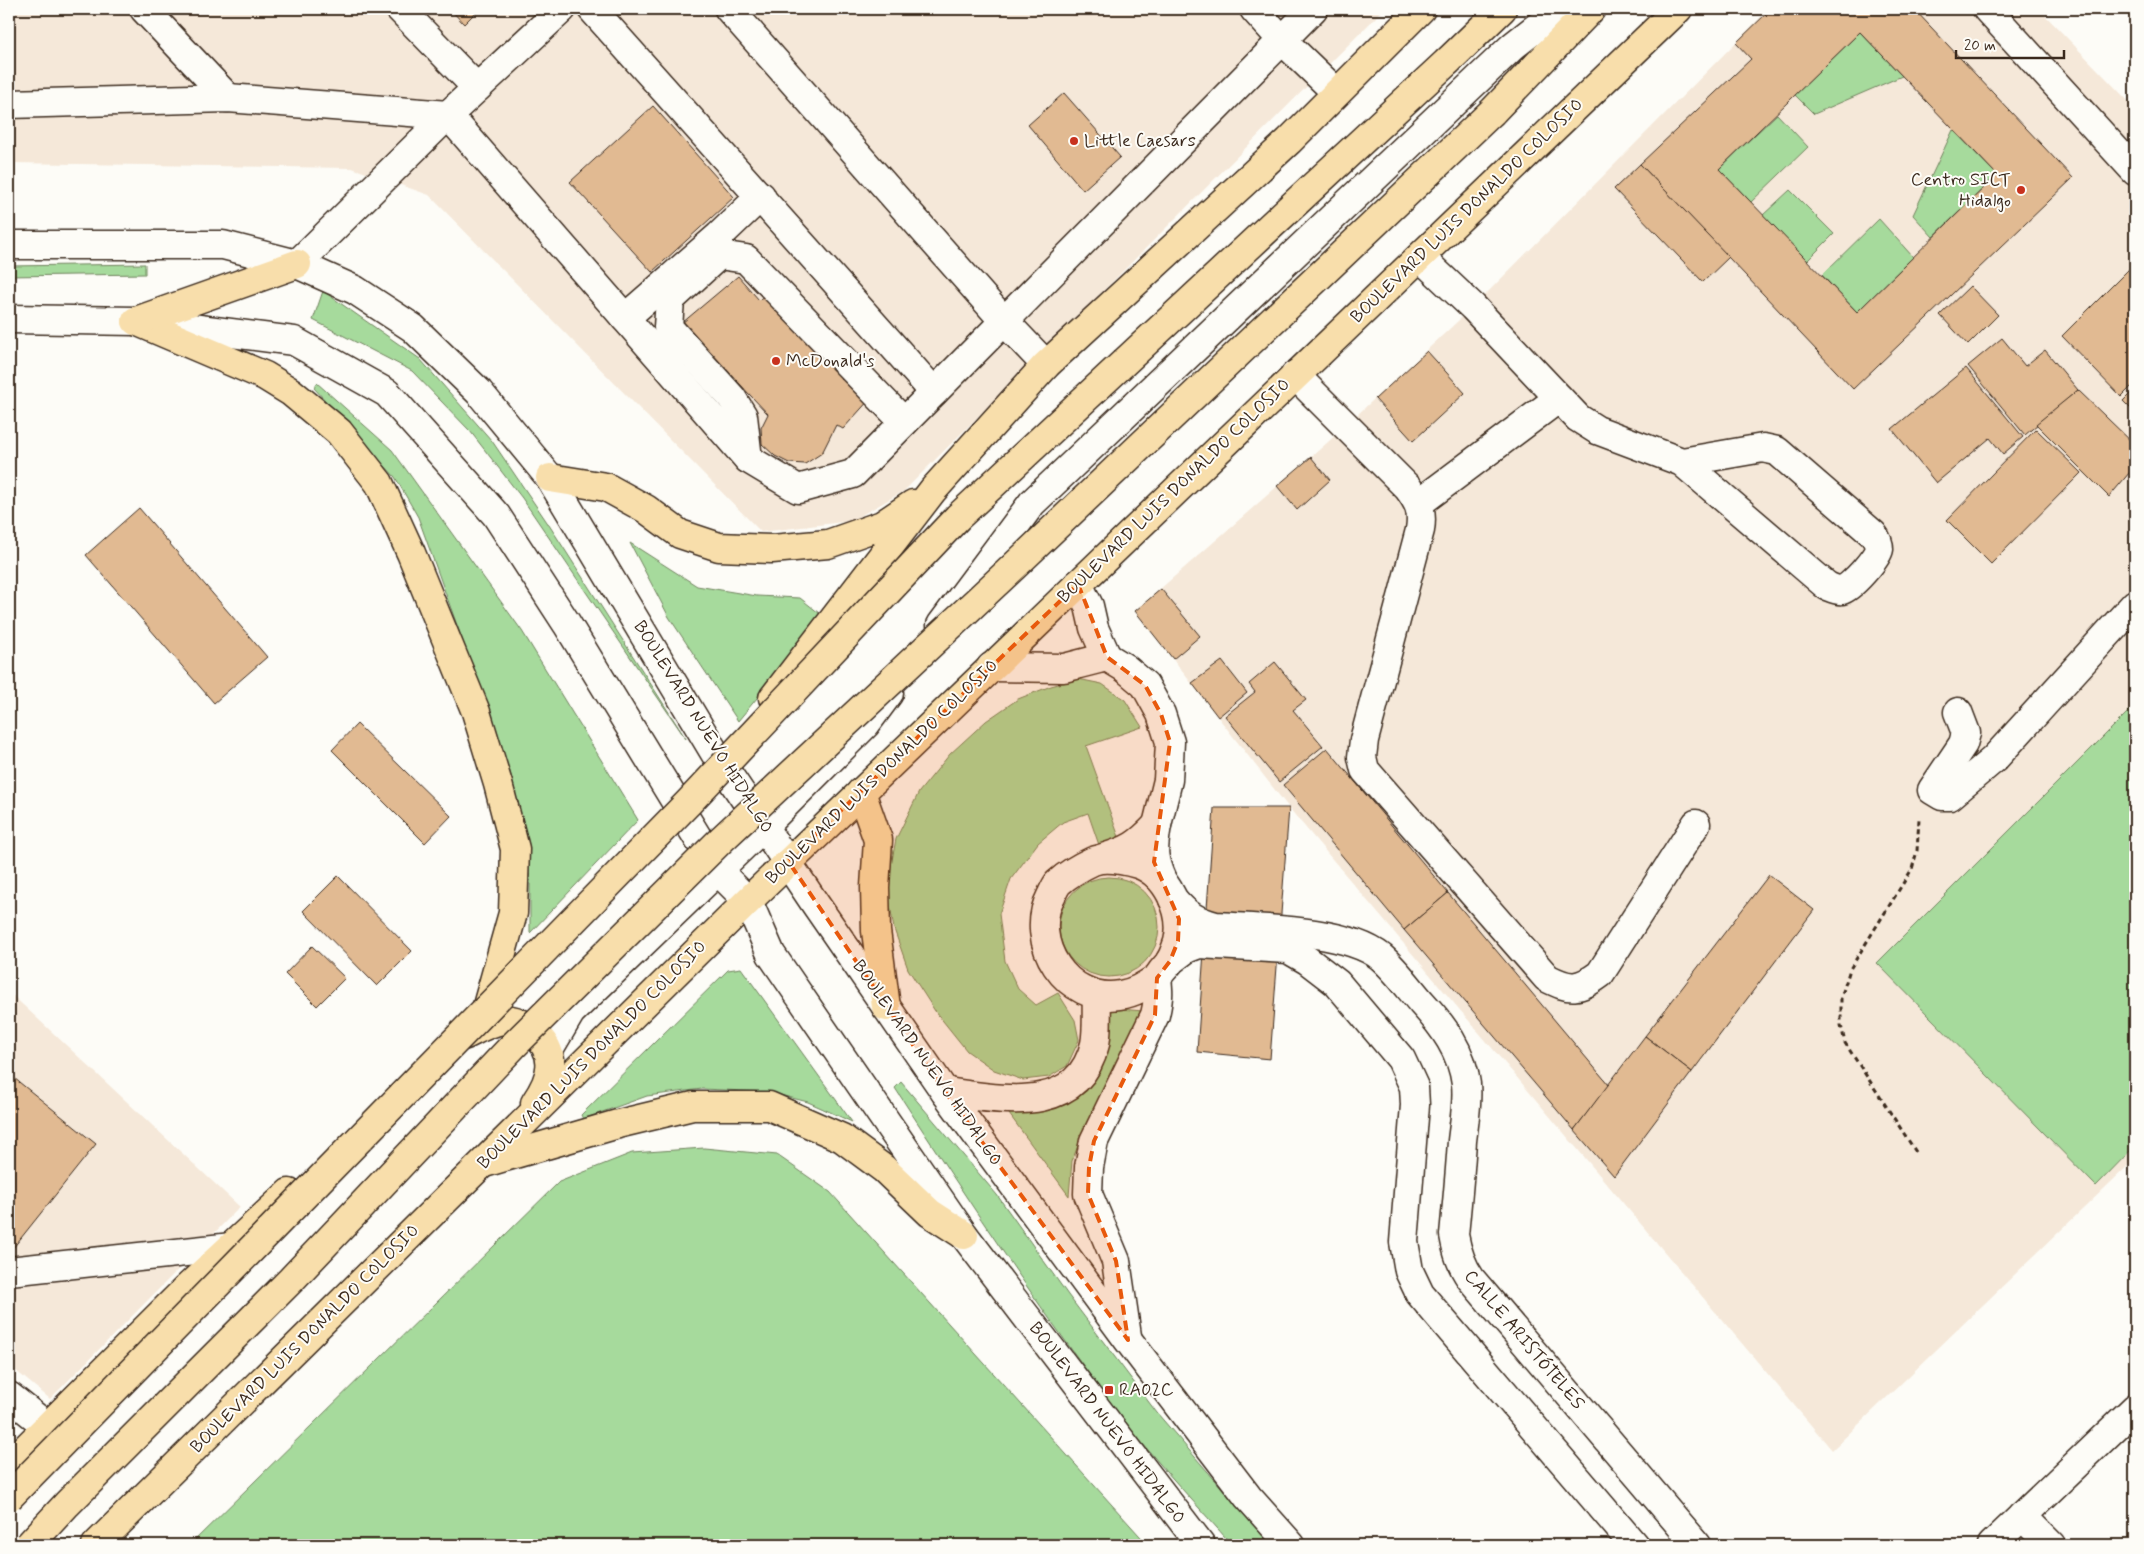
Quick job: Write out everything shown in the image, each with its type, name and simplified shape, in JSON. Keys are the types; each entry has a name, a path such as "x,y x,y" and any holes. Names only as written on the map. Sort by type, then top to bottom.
{"main road":[{"path":"9,1465 187,1288 487,1006 722,765 932,490 1046,365 1289,141 1421,9"},
{"path":"1448,61 1480,9"},
{"path":"9,1497 682,809 958,516 1502,9"},
{"path":"29,1545 67,1504 291,1280 513,1046 722,839 1008,572 1492,112 1576,14 1609,9"},
{"name":"BOULEVARD LUIS DONALDO COLOSIO","path":"96,1545 788,861 1678,9"},
{"path":"136,321 297,264"},
{"path":"136,321 265,376 284,388 339,432 379,483 411,553 476,712 515,849 513,913 487,1006"},
{"path":"550,478 606,487 646,509 680,534 688,537 719,547 772,550 828,544 882,525 932,490"},
{"path":"861,792 878,840 875,887 876,931 886,1007"},
{"path":"446,1045 492,1023 511,1020 525,1025 538,1036 548,1051 551,1060 550,1076 521,1125"},
{"path":"483,1163 618,1124 693,1106 769,1106 842,1138 884,1169 930,1213 964,1235"}],"street":[{"path":"144,9 228,98"},
{"path":"400,9 477,88"},
{"path":"297,264 448,115 562,9"},
{"path":"592,9 934,392"},
{"path":"729,9 1004,321 1046,365"},
{"path":"1254,9 1282,40 1336,92"},
{"path":"9,104 228,98 448,115 748,459 798,490 853,474 1313,9"},
{"path":"1987,9 2135,171"},
{"path":"548,1051 571,1012 718,871 866,724 1032,503 1512,46 1576,14"},
{"path":"626,318 760,196"},
{"name":"BOULEVARD NUEVO HIDALGO","path":"9,245 223,245 297,264 356,290 414,328 479,392 550,478 722,765 945,1092 1128,1340 1248,1497 1291,1545"},
{"path":"748,459 743,416 732,398 668,327 670,300 719,254 746,259 904,422"},
{"path":"1420,257 1473,307 1578,418 1597,430 1682,462 1827,586 1835,590 1842,590 1849,586 1876,556 1879,547 1877,539 1873,534 1777,450 1764,448 1682,462"},
{"name":"BOULEVARD NUEVO HIDALGO","path":"9,319 136,321 294,341 387,393 496,515 568,624 718,871 748,901 771,954 964,1235 1201,1545"},
{"path":"1296,375 1408,488 1419,503 1422,515 1420,530 1364,740 1362,757 1365,770 1546,978 1563,986 1584,986 1600,974 1696,824"},
{"path":"1419,503 1559,398"},
{"path":"1078,584 1107,657 1125,668 1145,686 1161,714 1170,742 1168,780 1157,825 1154,862 1180,919 1178,941 1164,970 1155,1015 1094,1141 1089,1167 1088,1194 1116,1261 1128,1340"},
{"path":"1958,712 1966,733 1963,744 1932,790 1942,796 1950,796 1994,759 2135,604"},
{"path":"991,667 1064,668 1107,657"},
{"path":"1157,825 1141,843 1125,851 1074,869 1057,885 1046,906 1043,930 1048,953 1061,974 1077,987 1097,994 1119,996 1139,990 1186,949 1199,944 1288,949 1307,960 1337,984 1402,1059 1414,1087 1415,1105 1404,1242 1408,1271 1420,1294 1634,1545"},
{"path":"1097,860 1120,859 1143,866 1167,889"},
{"name":"CALLE ARISTÓTELES","path":"1167,889 1185,912 1200,922 1216,926 1316,935 1341,939 1363,948 1381,957 1441,1024 1452,1041 1460,1060 1466,1085 1454,1235 1462,1267 1697,1545"},
{"path":"945,1092 1011,1100 1043,1097 1063,1091 1080,1077 1090,1060 1095,1042 1097,994"},
{"path":"9,1271 232,1247"},
{"path":"9,1396 48,1427"},
{"path":"1992,1545 2135,1408"},
{"path":"2022,1516 2051,1545"}],"path":[{"path":"1916,1152 1845,1043 1841,1025 1841,998 1850,969 1912,869 1918,851 1919,812 1932,790"}],"highlighted area":[{"path":"1078,584 1107,657 1145,685 1161,714 1170,742 1154,862 1179,919 1178,941 1170,961 1157,978 1155,1015 1094,1141 1089,1167 1088,1194 1116,1261 1128,1340 945,1092 788,861"}],"shaded area":[{"path":"9,9 1384,9 904,491 851,521 761,532 429,195 352,168 9,163"},
{"name":"Centro SICT Hidalgo","path":"1769,9 2039,9 2135,108 2135,1159 1832,1450 1289,808 1135,611 1328,442 1473,307"},
{"path":"9,992 240,1207 50,1399 9,1365"}],"green space":[{"path":"1860,32 1902,76 1814,114 1795,95"},
{"path":"1777,114 1808,147 1751,202 1719,169"},
{"path":"1953,130 1997,175 1933,237 1913,215"},
{"path":"1790,190 1834,234 1807,261 1763,215"},
{"path":"1879,219 1913,257 1857,312 1822,275"},
{"path":"145,264 145,274 9,276 9,266"},
{"path":"323,291 420,359 492,441 549,525 686,739 522,498 470,431 412,371 313,320"},
{"path":"317,383 392,450 522,631 638,820 530,933 530,880 525,832 510,772 418,517 395,477 314,388"},
{"path":"630,543 697,586 757,596 800,598 824,617 738,721 669,617"},
{"path":"1078,679 1102,684 1125,700 1142,727 1086,746 1119,837 1099,845 1088,813 1063,822 1038,843 1011,879 999,914 1005,961 1018,989 1036,1005 1058,993 1075,1020 1079,1040 1067,1066 1049,1077 1023,1080 994,1070 967,1051 935,1011 908,969 894,929 887,887 896,839 919,792 950,754 986,721 1018,699 1051,686"},
{"path":"2135,705 2135,1146 2096,1186 1877,963"},
{"path":"1109,877 1128,881 1144,892 1155,908 1159,927 1155,946 1144,962 1128,973 1109,977 1090,973 1074,962 1063,946 1059,927 1063,908 1074,892 1090,881"},
{"path":"741,968 852,1122 808,1102 768,1092 702,1089 647,1096 583,1119 581,1115 728,970"},
{"path":"1108,1008 1143,1011 1086,1125 1072,1161 1069,1196 1001,1103 1030,1108 1055,1107 1079,1095 1103,1066"},
{"path":"901,1082 997,1195 1068,1295 1157,1413 1271,1545 1232,1545 1135,1434 1071,1350 981,1220 895,1088"},
{"path":"704,1148 777,1155 830,1192 1148,1545 190,1545 559,1182 632,1153"}],"building":[{"path":"450,9 479,9 464,24"},
{"name":"Centro SICT Hidalgo","path":"1771,9 1914,9 2073,178 1853,389 1640,164 1751,59 1736,43","holes":["1860,32 1997,175 1857,312 1719,169"]},
{"name":"Little Caesars","path":"1064,93 1120,157 1083,190 1028,125"},
{"path":"653,106 734,197 652,272 570,182"},
{"path":"1640,164 1729,257 1703,282 1614,189"},
{"path":"2135,263 2135,383 2121,397 2062,336"},
{"name":"McDonald's","path":"738,276 759,300 768,292 870,399 843,429 836,425 822,453 805,464 789,463 775,456 762,444 761,428 768,414 682,323"},
{"path":"1970,286 1998,315 1968,345 1940,315"},
{"path":"2002,338 2025,366 2045,350 2078,390 2025,435 1968,366"},
{"path":"1427,351 1465,393 1413,441 1375,399"},
{"path":"1966,368 2023,437 2003,454 1990,438 1936,483 1892,429"},
{"path":"2135,389 2135,413 2123,401"},
{"path":"2078,390 2135,445 2135,466 2109,497 2036,424"},
{"path":"2036,429 2081,473 1991,564 1947,520"},
{"path":"1311,457 1330,480 1297,510 1277,486"},
{"path":"139,508 267,657 214,703 86,555"},
{"path":"1161,589 1200,636 1173,659 1135,611"},
{"path":"1222,661 1247,693 1218,717 1192,683"},
{"path":"1275,662 1306,700 1293,710 1323,746 1279,782 1225,716 1255,692 1249,684"},
{"path":"357,724 451,816 425,843 332,750"},
{"path":"1327,748 1448,893 1404,930 1283,785"},
{"path":"1214,808 1289,808 1270,1059 1197,1052"},
{"path":"1769,875 1814,910 1692,1072 1645,1036"},
{"path":"338,876 412,951 377,986 303,911"},
{"path":"1448,893 1609,1085 1574,1130 1404,930"},
{"path":"312,946 345,978 317,1006 285,974"},
{"path":"1645,1036 1692,1072 1614,1176 1574,1130"},
{"path":"9,1074 96,1144 9,1253"}],"place":[{"name":"Little Caesars","path":"1074,141"},
{"name":"Centro SICT Hidalgo","path":"2021,190"},
{"name":"McDonald's","path":"776,361"},
{"name":"RA02C","path":"1109,1390"}]}
